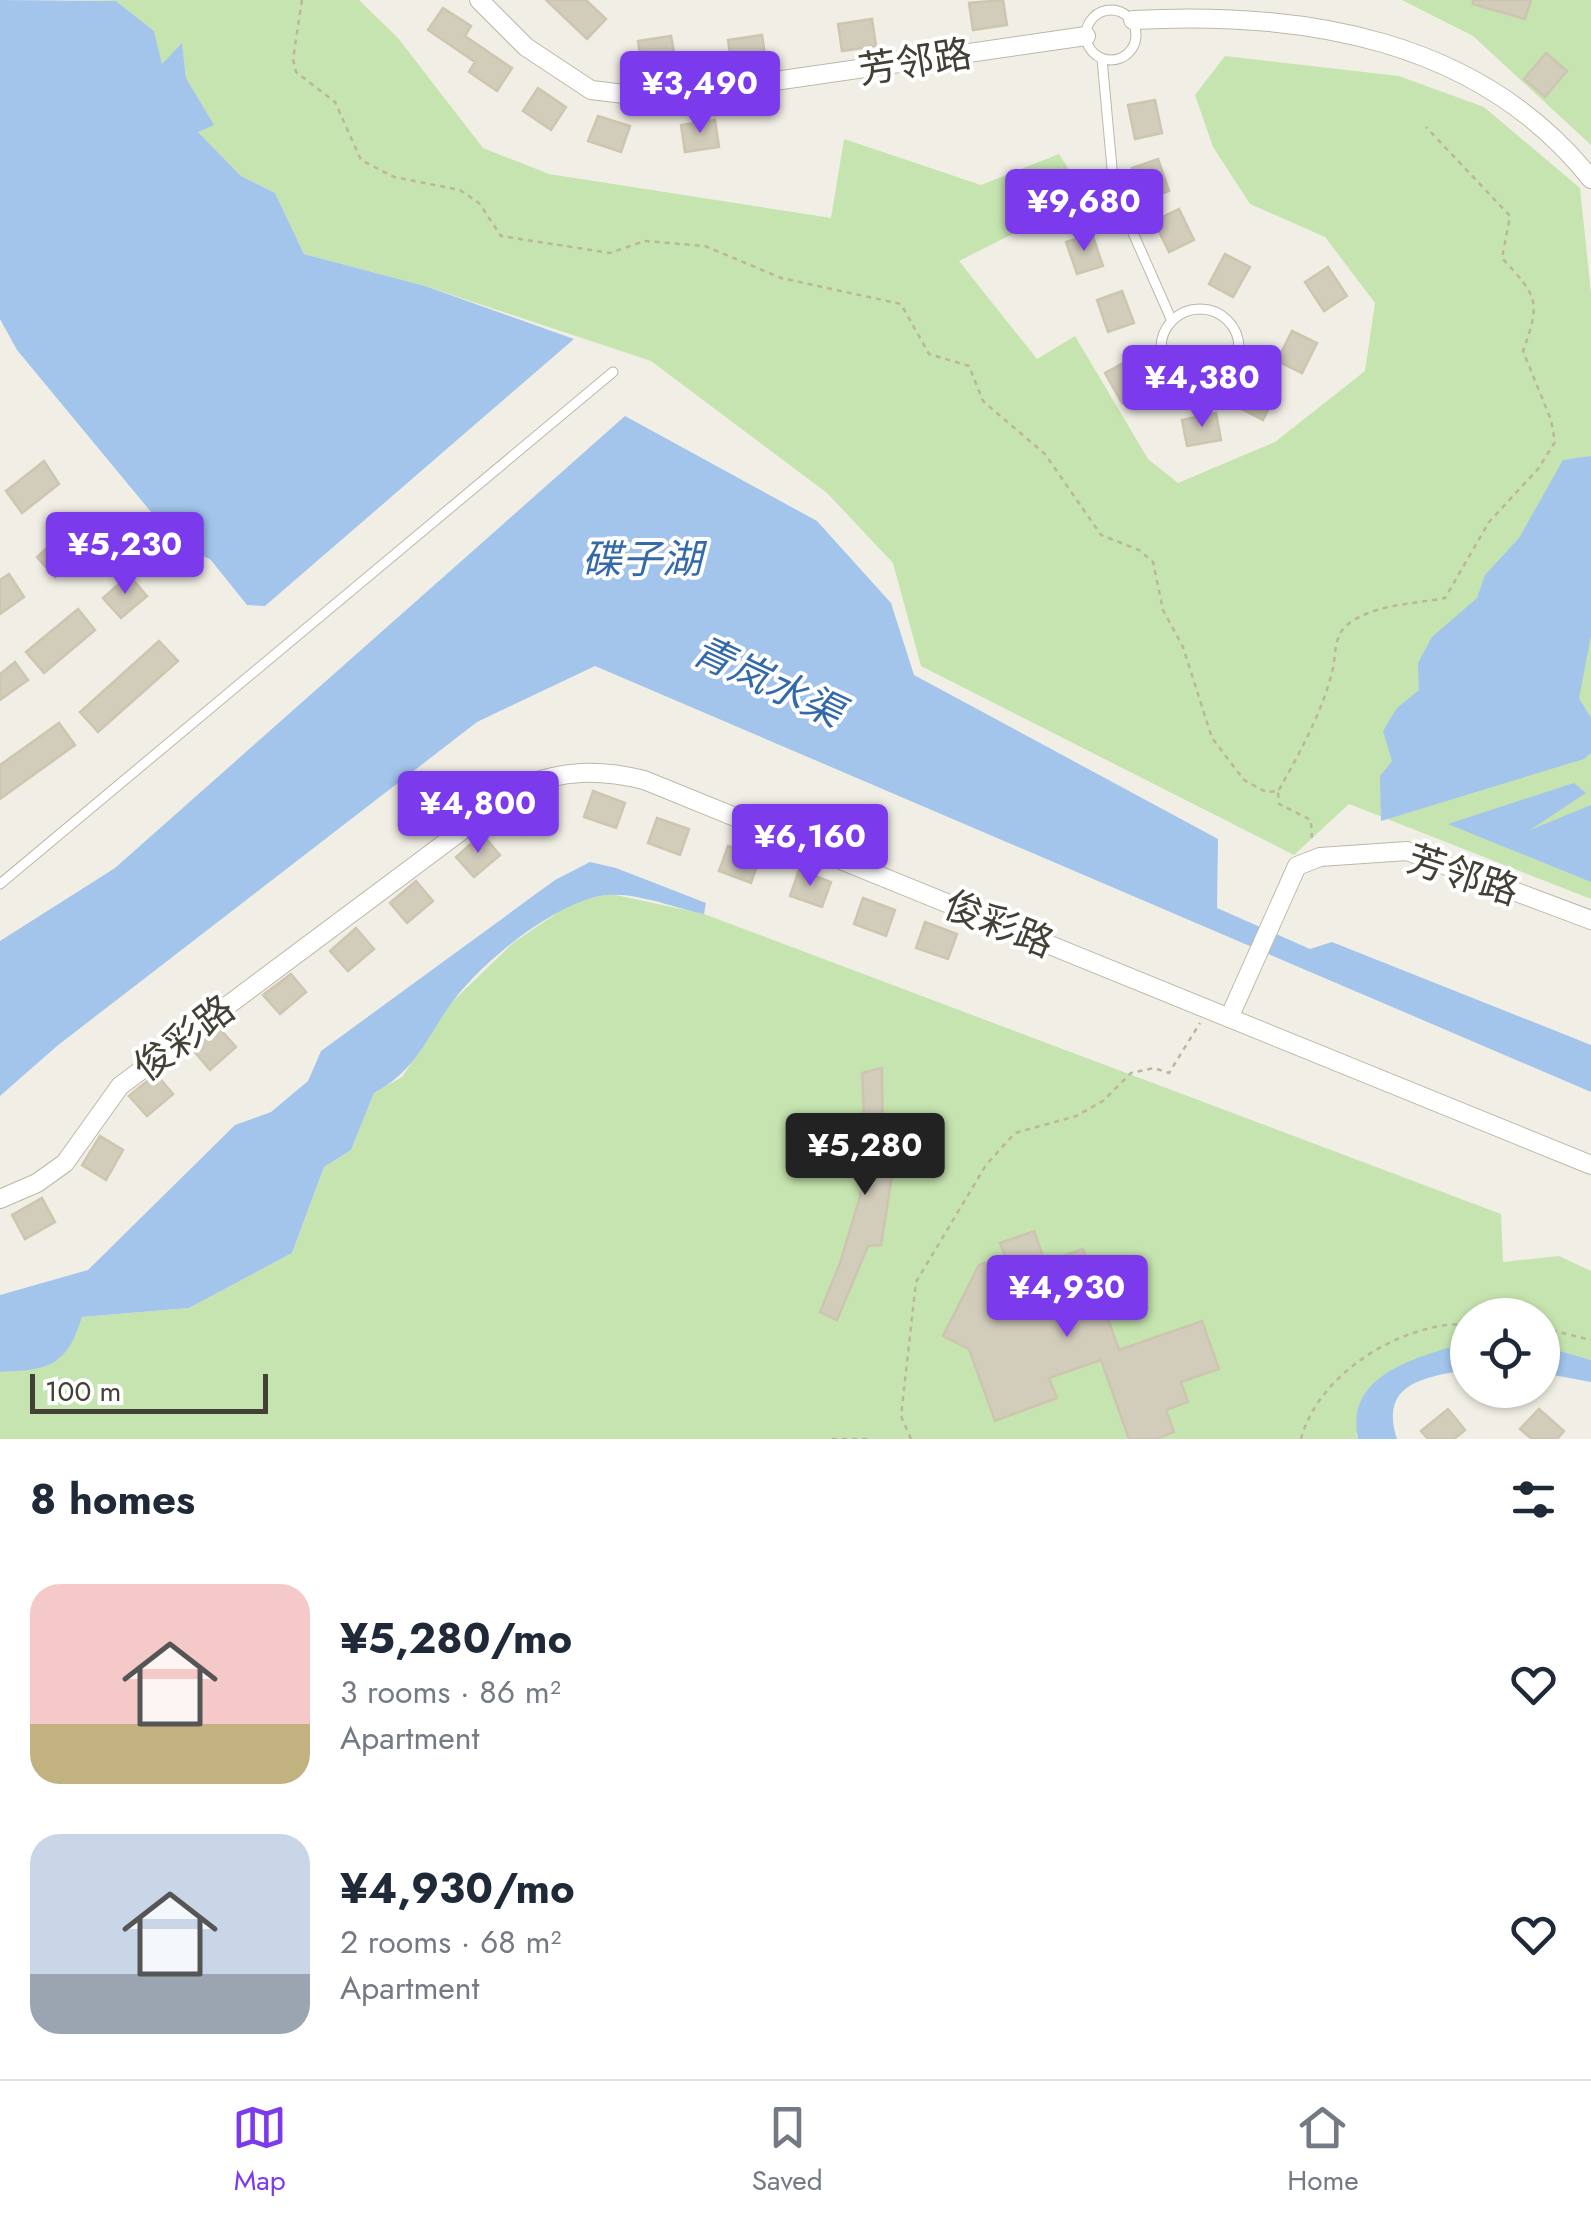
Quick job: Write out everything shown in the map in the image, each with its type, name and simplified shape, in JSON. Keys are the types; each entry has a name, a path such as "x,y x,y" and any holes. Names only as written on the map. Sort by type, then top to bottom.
{"street":[{"name":"芳邻路","path":"478,0 526,46 591,90 658,98 1086,36"},
{"path":"1133,20 1220,16 1317,27 1421,53 1502,95 1565,146 1591,179"},
{"name":"俊彩路","path":"0,1199 37,1183 64,1163 120,1086 520,787 551,775 604,770 644,780 1591,1165"},
{"name":"芳邻路","path":"1297,866 1320,856 1406,850 1591,920"},
{"path":"1221,1015 1242,984 1297,866"}],"lane":[{"path":"1097,0 1102,11"},
{"path":"1119,10 1133,20 1136,42 1132,50 1116,60 1102,59 1090,49 1086,36 1092,18 1102,11 1119,10"},
{"path":"1102,59 1114,190 1172,321 1161,345 1163,360 1178,380 1207,386 1233,368 1239,348 1237,335 1221,315 1199,309 1172,321"},
{"path":"0,884 613,372"}],"path":[{"path":"302,0 292,59 296,72 336,102 361,160 394,177 460,190 479,203 501,236 610,252 645,240 704,246 782,278 901,304 930,354 969,366 983,401 1045,454 1101,535 1139,550 1153,562 1164,610 1183,647 1212,738 1244,780 1266,792 1278,791"},
{"path":"1297,866 1314,839 1311,820 1279,804 1278,791 1309,735 1332,670 1336,643 1346,626 1372,612 1446,598 1489,522 1555,442 1551,420 1523,352 1537,312 1532,291 1502,258 1510,216 1426,127"},
{"path":"911,1439 901,1416 916,1282 986,1165 1015,1133 1076,1116 1102,1101 1131,1073 1154,1068 1169,1074 1193,1030 1221,1015"},
{"path":"1301,1439 1324,1390 1353,1366 1398,1340 1450,1325"},
{"path":"1560,1332 1591,1340"},
{"path":"832,1439 868,1439"}],"green space":[{"path":"80,0 359,0 398,38 483,148 549,174 831,218 844,139 981,185 1059,154 1086,197 959,261 1037,359 1075,336 1148,459 1178,483 1275,442 1365,371 1375,303 1325,237 1250,204 1213,147 1195,95 1225,56 1399,76 1484,107 1580,188 1591,293 1591,899 1349,804 1294,855 921,666 893,563 827,493 651,361 425,286 304,254 275,193 241,176 197,131 213,124 186,78 182,44 162,65 154,31 116,1"},
{"path":"1402,0 1591,0 1591,145 1473,36"},
{"path":"611,894 704,914 1501,1214 1503,1262 1559,1256 1591,1271 1591,1360 1560,1351 1560,1298 1450,1298 1450,1348 1422,1357 1356,1434 1358,1439 0,1439 0,1372 29,1369 52,1360 70,1343 82,1317 189,1308 292,1253 324,1167 351,1150 374,1093 402,1077 451,1003 513,943 573,902"}],"water":[{"path":"0,0 116,1 154,31 162,64 182,43 186,78 214,125 198,132 241,176 275,193 304,254 425,286 574,339 265,606 247,605 210,559 180,547 17,350 0,319"},
{"name":"碟子湖","path":"625,416 817,521 891,603 914,675 1218,839 1217,908 1310,949 1332,942 1591,1045 1591,1092 595,666 477,722 57,1046 0,1096 0,941 115,868"},
{"path":"1591,456 1591,636 1579,698 1591,718 1591,753 1584,759 1381,821 1380,776 1392,761 1383,731 1397,708 1419,690 1418,663 1432,637 1477,598 1485,575 1519,538 1563,460"},
{"path":"1574,783 1586,793 1530,830 1591,805 1591,882 1448,824"},
{"path":"590,862 616,868 706,903 704,914 643,898 607,895 565,909 542,922 477,973 408,1066 374,1093 351,1150 324,1167 292,1253 189,1308 82,1317 70,1346 54,1362 44,1367 0,1372 0,1295 88,1270 235,1125 271,1112 308,1081 321,1051 555,880"},
{"path":"1450,1347 1450,1373 1421,1380 1400,1395 1394,1406 1397,1439 1358,1439 1357,1416 1374,1383 1390,1371"},
{"path":"1560,1351 1591,1360 1591,1382 1560,1376"}],"building":[{"path":"546,0 586,0 606,19 587,39"},
{"path":"1003,0 1007,25 973,30 969,3"},
{"path":"1473,0 1531,0 1525,19 1473,4"},
{"path":"443,8 471,26 465,36 512,68 497,91 469,72 475,62 428,30"},
{"path":"872,19 876,46 842,51 838,24"},
{"path":"762,35 766,62 732,67 728,40"},
{"path":"671,36 676,63 642,68 638,41"},
{"path":"1546,53 1567,71 1545,97 1524,79"},
{"path":"538,88 566,107 551,130 523,111"},
{"path":"1155,100 1162,133 1135,139 1128,105"},
{"path":"598,116 630,126 621,152 588,141"},
{"path":"715,120 719,147 685,152 681,125"},
{"path":"1158,159 1169,191 1143,200 1132,168"},
{"path":"1179,209 1194,240 1169,252 1154,221"},
{"path":"1092,234 1103,266 1077,274 1066,242"},
{"path":"1225,254 1250,267 1233,297 1209,284"},
{"path":"1328,267 1347,296 1324,311 1305,282"},
{"path":"1122,291 1134,323 1108,332 1097,300"},
{"path":"1292,331 1317,343 1302,373 1277,361"},
{"path":"1129,360 1145,389 1122,403 1105,373"},
{"path":"1254,377 1278,389 1263,420 1238,407"},
{"path":"1216,413 1221,440 1187,446 1182,420"},
{"path":"44,461 59,484 22,513 6,491"},
{"path":"62,534 80,555 55,577 37,557"},
{"path":"9,574 24,597 0,614 0,580"},
{"path":"129,575 147,596 121,618 103,598"},
{"path":"78,609 95,630 44,673 26,652"},
{"path":"159,641 178,661 98,732 80,712"},
{"path":"15,662 28,680 0,700 0,674"},
{"path":"59,723 75,745 0,799 0,765"},
{"path":"593,791 625,803 616,828 584,817"},
{"path":"536,795 551,813 525,835 508,814"},
{"path":"657,818 689,829 680,855 648,843"},
{"path":"482,834 500,855 474,877 456,857"},
{"path":"728,846 760,857 751,883 719,871"},
{"path":"799,870 831,882 822,907 790,896"},
{"path":"416,881 433,901 407,923 390,903"},
{"path":"863,898 895,910 886,936 854,924"},
{"path":"925,922 957,934 948,959 916,948"},
{"path":"356,928 374,949 348,971 330,951"},
{"path":"291,974 306,992 280,1014 263,995"},
{"path":"219,1028 236,1047 210,1070 192,1049"},
{"path":"882,1068 883,1167 893,1169 881,1245 868,1246 837,1320 820,1312 861,1193 865,1138 862,1073"},
{"path":"156,1074 173,1094 147,1116 129,1096"},
{"path":"100,1136 123,1150 106,1180 82,1165"},
{"path":"42,1198 55,1222 25,1239 12,1215"},
{"path":"1034,1231 1045,1262 1083,1249 1119,1350 1202,1321 1219,1369 1181,1382 1188,1402 1166,1410 1174,1432 1156,1439 1129,1439 1101,1360 1049,1378 1057,1398 995,1421 969,1349 943,1336 979,1265 1005,1256 1000,1243"},
{"path":"1448,1409 1465,1430 1454,1439 1428,1439 1421,1431"},
{"path":"1539,1409 1564,1431 1557,1439 1532,1439 1520,1429"}],"water label":[{"name":"青岚水渠","path":"768,681"}]}
